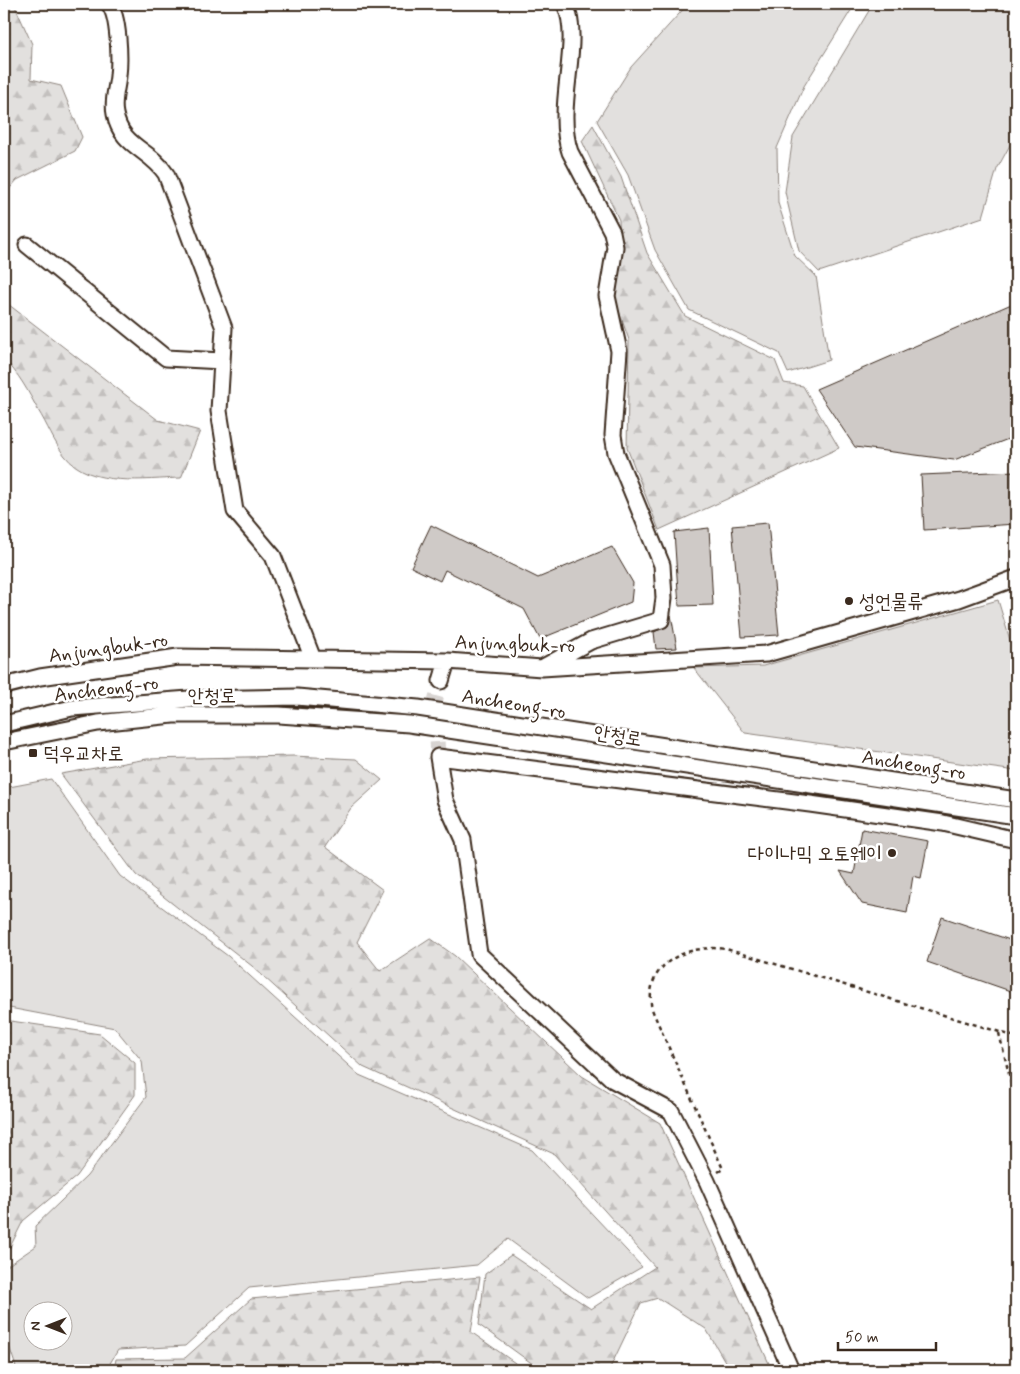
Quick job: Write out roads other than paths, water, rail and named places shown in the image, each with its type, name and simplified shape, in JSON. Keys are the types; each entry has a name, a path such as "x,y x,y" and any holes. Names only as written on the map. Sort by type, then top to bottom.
{"street":[{"path":"109,4 116,18 118,48 118,73 114,114 119,128 127,141 162,168 174,194 224,328 219,411 235,511 273,556 313,659"},
{"path":"542,668 591,641 661,620 664,598 662,565 616,453 613,435 619,351 607,296 615,247 612,232 570,152 565,138 564,119 570,29 565,4"},
{"path":"27,244 166,358 222,361"},
{"name":"Anjungbuk-ro","path":"4,686 40,677 178,657 447,661 542,668 766,654 1016,581"},
{"path":"441,681 447,661"},
{"name":"Ancheong-ro","path":"4,724 72,708 189,699 297,698 418,708 1016,800"},
{"name":"안청로","path":"4,742 98,723 173,714 280,715 379,722 494,737 1013,817"},
{"path":"792,1370 707,1181 671,1111 613,1080 479,954 463,840 445,800 438,757 943,823 1016,840"}],"tunnel":[{"path":"438,757 435,702 441,681"}],"place":[{"name":"성언물류","path":"849,601"},
{"name":"덕우교차로","path":"33,753"},
{"name":"다이나믹 오토웨이","path":"892,853"}]}
